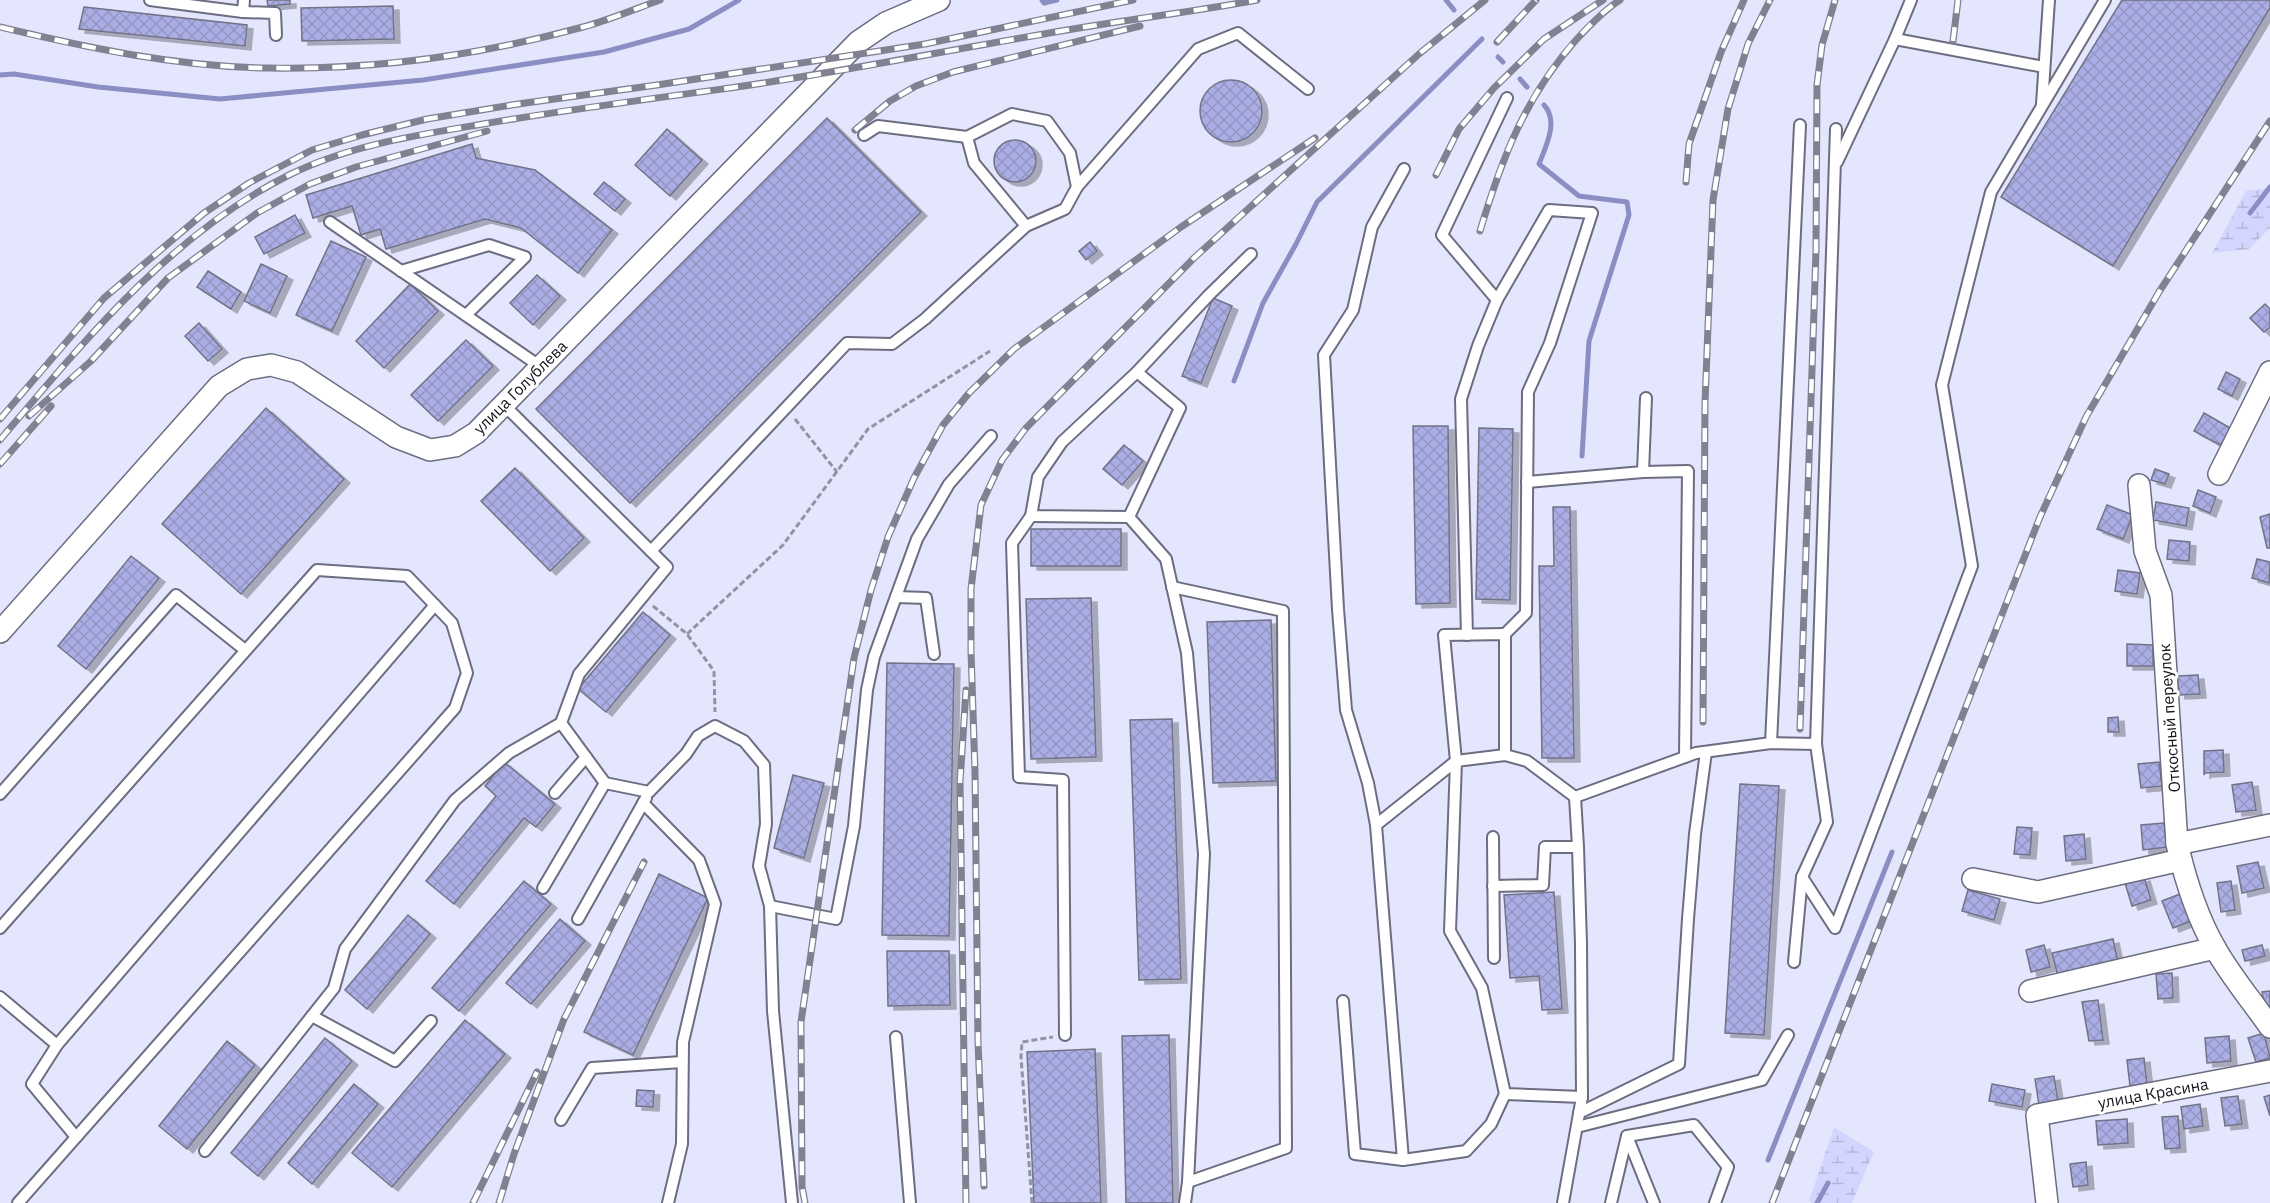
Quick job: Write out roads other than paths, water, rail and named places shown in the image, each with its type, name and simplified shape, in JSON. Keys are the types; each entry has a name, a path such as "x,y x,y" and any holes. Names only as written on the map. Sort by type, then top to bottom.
{"street":[{"name":"улица Голублева","path":"0,632 219,386 247,369 271,365 297,372 396,437 430,450 455,446 476,433 858,42 886,23 939,0"},
{"path":"2219,474 2270,372"},
{"name":"Откосный переулок","path":"2139,485 2145,551 2161,595 2179,852 2201,918 2215,948 2270,1027"},
{"path":"1972,879 2038,892 2270,825"},
{"path":"2030,991 2215,948"},
{"name":"улица Красина","path":"2047,1203 2037,1115 2270,1071"}],"lane":[{"path":"150,0 243,12 275,13 276,35"},
{"path":"243,12 244,0"},
{"path":"1835,165 1911,0"},
{"path":"2042,106 2049,0"},
{"path":"1802,877 1835,928 1972,566 1941,385 1991,192 2105,0"},
{"path":"651,551 848,343 892,344 925,319 1026,226 1065,209 1077,187 1198,49 1239,33 1308,89"},
{"path":"1895,39 2044,67"},
{"path":"1497,300 1442,235 1507,98"},
{"path":"864,135 878,126 967,137 1012,114 1047,121 1070,153 1077,187"},
{"path":"1771,743 1800,125"},
{"path":"1794,962 1802,877 1827,822 1816,744 1836,129"},
{"path":"967,137 974,163 1026,226"},
{"path":"1403,1160 1376,825 1368,783 1346,710 1324,355 1353,310 1372,227 1404,169"},
{"path":"1343,1001 1355,1154 1403,1160 1466,1150 1491,1124 1504,1094 1482,988 1450,931 1456,761 1444,635 1467,635 1505,634 1526,613 1528,392 1550,343 1592,213 1549,210 1497,300 1478,346 1461,399 1467,635"},
{"path":"330,222 541,367"},
{"path":"401,271 489,245 525,257 466,315"},
{"path":"1065,1035 1063,780 1019,777 1012,543 1031,516 1038,477 1062,442 1137,372 1251,254"},
{"path":"1129,517 1180,408 1137,372"},
{"path":"1643,472 1646,398"},
{"path":"205,1151 334,988 345,949 455,800 509,753 561,723 579,674 667,567 504,405"},
{"path":"770,906 836,919 854,826 867,690 874,657 917,538 949,484 991,436"},
{"path":"1527,482 1643,472 1688,471 1685,757"},
{"path":"1031,516 1129,517 1166,559 1187,653 1204,854 1188,1182 1185,1203"},
{"path":"0,928 317,570 406,576 452,623 466,673 455,708 18,1203"},
{"path":"1172,587 1283,611 1286,1148 1188,1182"},
{"path":"0,794 176,595 245,650"},
{"path":"896,597 926,598 934,654"},
{"path":"76,1137 32,1084 57,1045 435,605"},
{"path":"1504,755 1505,634"},
{"path":"561,723 605,783 649,792"},
{"path":"578,919 649,792 686,754 698,736 715,726 744,741 764,765 766,824 759,866 770,906 773,1011 792,1203"},
{"path":"1575,797 1685,757 1706,752 1771,743 1816,744"},
{"path":"1579,1113 1679,1064 1688,908 1706,752"},
{"path":"1376,825 1456,761 1504,755 1527,761 1575,797 1578,847 1582,1097 1563,1203"},
{"path":"555,793 586,757"},
{"path":"543,888 605,783"},
{"path":"643,803 699,860 715,904 683,1042 682,1144 668,1203"},
{"path":"1493,837 1494,958"},
{"path":"1493,886 1543,885 1545,847 1578,847"},
{"path":"0,997 57,1045"},
{"path":"312,1016 395,1061 431,1021"},
{"path":"1577,1127 1761,1080 1788,1035"},
{"path":"896,1037 910,1203"},
{"path":"561,1120 592,1068 682,1062"},
{"path":"1504,1094 1582,1097"},
{"path":"1627,1136 1694,1125 1728,1167 1715,1203"},
{"path":"1611,1203 1627,1136"},
{"path":"1627,1136 1654,1203"}],"waterway":[{"path":"0,75 14,74 98,87 220,99 423,80 604,52 689,29 739,0"},
{"path":"1042,0 1044,3 1057,0"},
{"path":"1446,0 1454,10"},
{"path":"1234,381 1263,303 1317,202 1482,39"},
{"path":"1498,57 1503,62"},
{"path":"1520,79 1527,87"},
{"path":"1544,105 1551,118 1551,126 1548,142 1539,164 1579,196 1627,202 1629,215 1589,341 1582,456"},
{"path":"2250,213 2270,187"},
{"path":"1768,1160 1892,852"},
{"path":"1817,1203 1828,1183"}],"railway":[{"path":"0,27 100,49 167,60 235,67 308,68 427,59 506,46 593,24 660,0"},
{"path":"0,419 104,298 204,213 249,183 312,150 427,119 925,44 1133,0"},
{"path":"0,440 97,328 168,259 206,227 246,199 289,175 335,156 384,142 458,128 769,82 1071,29 1257,0"},
{"path":"984,1186 978,1042 975,772 971,651 971,589 981,505 1002,460 1026,428 1194,258 1419,54 1485,0"},
{"path":"1497,42 1536,0"},
{"path":"1436,175 1459,129 1494,88 1544,39 1603,0"},
{"path":"1480,231 1497,178 1529,106 1558,62 1576,40 1602,13 1620,0"},
{"path":"1686,182 1689,144 1721,52 1744,0"},
{"path":"1703,722 1705,403 1713,200 1728,109 1748,44 1770,0"},
{"path":"1800,729 1816,250 1817,85 1822,45 1835,0"},
{"path":"1953,41 1958,0"},
{"path":"855,130 890,101 916,86 953,72 1140,26"},
{"path":"1772,1203 2040,517 2086,417 2159,292 2270,121"},
{"path":"29,416 91,361 168,278 257,213 310,184 356,167 487,131"},
{"path":"805,1203 802,1187 801,1022 854,658 871,590 888,537 914,478 943,425 969,393 1014,349 1181,227 1315,138"},
{"path":"0,464 51,406"},
{"path":"966,690 960,782 966,1203"},
{"path":"499,1203 514,1154 564,1019 644,862"},
{"path":"473,1203 537,1072"}]}
